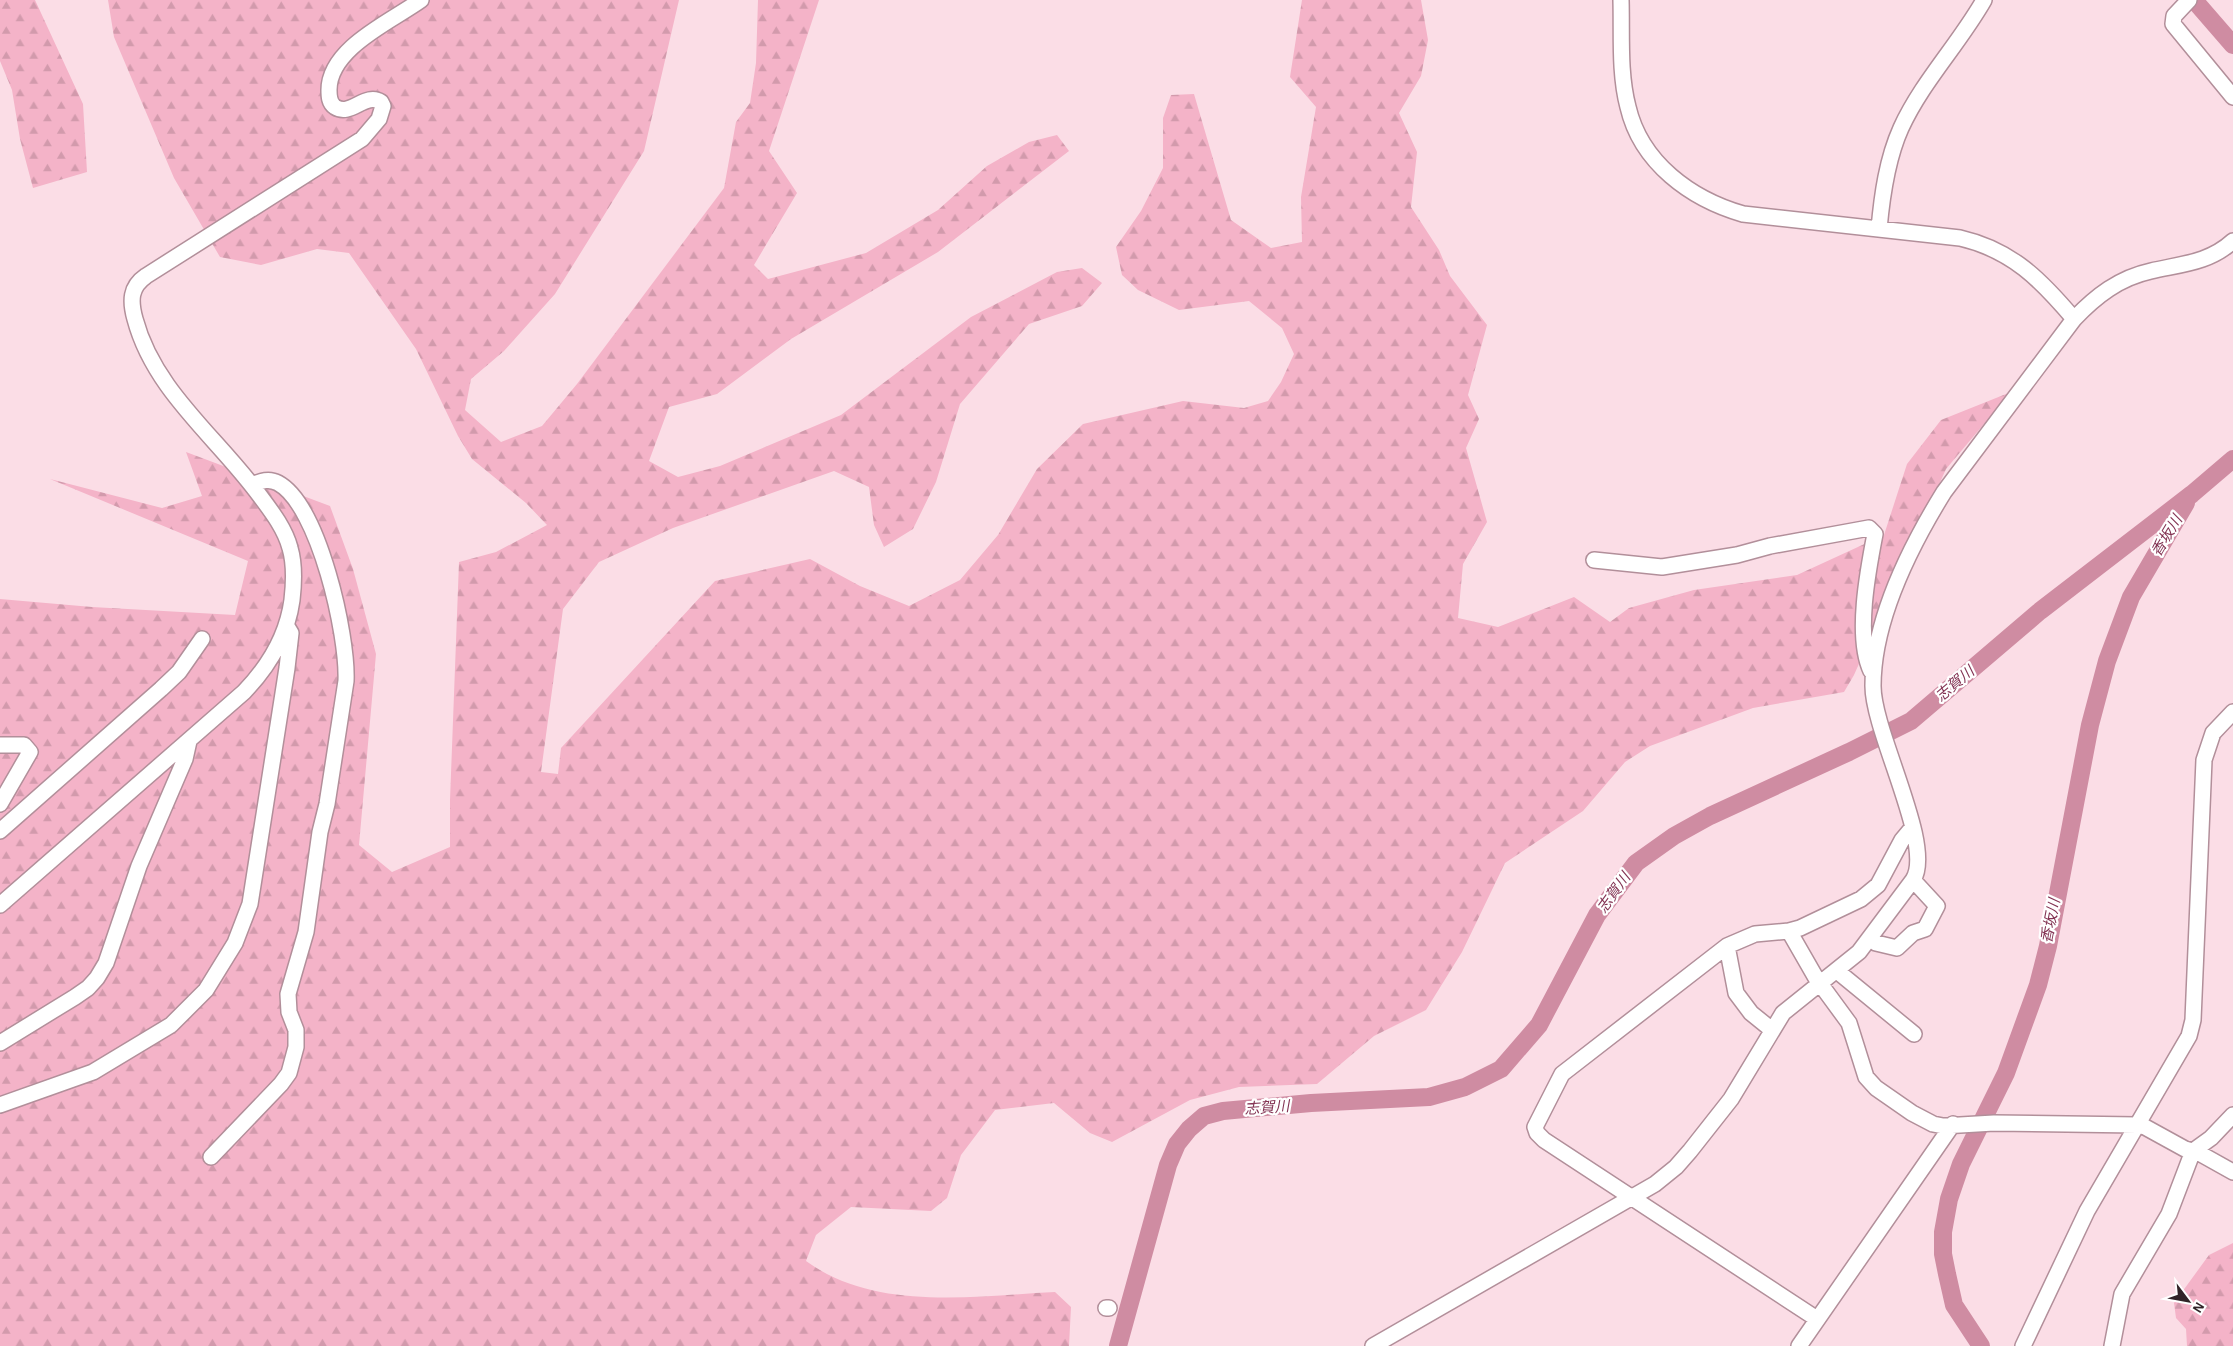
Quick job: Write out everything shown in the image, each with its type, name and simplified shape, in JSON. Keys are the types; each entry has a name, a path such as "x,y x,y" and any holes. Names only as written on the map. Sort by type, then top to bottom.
{"street":[{"path":"0,905 189,740 254,681 273,658 287,624 294,580 290,547 271,510 252,485 158,374 136,323 132,304 134,287 146,276 362,139 379,119 383,106 381,102 369,99 346,110 338,109 329,98 331,76 338,62 359,42 421,0"},
{"path":"1620,0 1623,78 1630,114 1645,145 1657,161 1680,184 1715,205 1743,214 1960,238 1994,248 2020,264 2035,277 2074,319"},
{"path":"1879,229 1884,189 1900,129 1916,100 1984,0"},
{"path":"2189,0 2172,19 2175,28 2233,97"},
{"path":"1373,1346 1632,1197 1669,1173 1690,1151 1731,1099 1772,1030 1787,1009 1853,958 1870,938 1913,880 1919,860 1912,828 1890,753 1878,723 1874,704 1874,676 1880,637 1899,579 1926,521 1944,492 2074,319 2090,302 2120,282 2150,271 2192,264 2217,253 2233,242"},
{"path":"211,1157 281,1084 289,1073 294,1060 296,1030 289,1012 288,994 306,932 320,832 327,804 346,681 347,663 342,629 326,568 300,503 277,482 263,481 252,485"},
{"path":"1594,560 1662,566 1737,555 1770,546 1869,528 1875,534 1866,580 1864,629 1868,658 1874,676"},
{"path":"0,1105 92,1072 142,1044 172,1025 196,1003 216,976 235,943 250,904 287,668 291,633 287,624"},
{"path":"0,831 161,690 179,672 202,639"},
{"path":"2023,1346 2087,1211 2182,1051 2192,1028 2204,760 2214,733 2233,712"},
{"path":"0,1043 88,988 102,971 120,926 139,866 186,759 189,740"},
{"path":"0,745 24,745 30,752 0,804"},
{"path":"1817,1319 1544,1140 1536,1133 1535,1127 1562,1074 1727,946 1754,934 1789,932 1846,908 1870,893 1878,885 1902,840 1912,828"},
{"path":"1870,938 1876,943 1897,948 1913,933 1925,929 1937,906 1913,880"},
{"path":"1789,932 1816,978 1822,983 1849,1023 1862,1064 1871,1082 1900,1105 1927,1121 1938,1126 1994,1123 2137,1125 2233,1172"},
{"path":"1727,946 1736,993 1751,1013 1772,1030"},
{"path":"1836,971 1914,1034"},
{"path":"2112,1346 2122,1294 2169,1214 2193,1151 2211,1138 2233,1115"},
{"path":"1799,1346 1956,1124"}],"green space":[{"path":"0,0 35,0 83,104 87,172 33,188 20,139 12,90 0,61"},
{"path":"108,0 679,0 644,151 555,294 504,351 471,379 465,410 501,442 542,426 577,384 724,188 736,122 750,103 756,63 758,0 819,0 769,151 797,193 754,265 768,279 866,253 938,210 987,166 1029,142 1057,135 1069,151 938,252 791,339 717,394 669,407 649,461 678,477 720,466 841,415 971,317 1057,272 1082,268 1102,283 1082,306 1029,324 960,404 936,482 913,529 884,547 874,525 869,487 834,471 673,528 599,562 563,609 541,772 558,774 561,748 715,581 810,559 860,586 909,606 960,580 998,535 1037,469 1083,424 1183,401 1244,408 1268,401 1281,382 1294,354 1282,328 1249,301 1179,310 1138,290 1122,275 1116,247 1141,211 1163,168 1163,118 1171,95 1194,94 1231,220 1271,248 1302,242 1301,197 1316,107 1290,77 1302,0 1421,0 1428,40 1421,76 1399,113 1417,152 1411,207 1439,250 1450,276 1487,325 1468,395 1479,419 1466,448 1487,522 1463,564 1458,618 1498,627 1574,597 1610,622 1629,608 1694,590 1797,575 1884,535 1907,464 1941,420 2011,392 1946,469 1854,675 1844,692 1753,708 1650,746 1625,762 1583,811 1505,863 1462,952 1426,1010 1374,1036 1317,1084 1239,1087 1190,1100 1112,1142 1090,1133 1054,1103 995,1110 961,1155 947,1198 931,1211 851,1207 816,1235 806,1261 833,1277 863,1288 894,1294 926,1297 959,1297 1055,1292 1071,1307 1069,1346 0,1346 0,599 92,607 235,615 248,561 50,479 162,508 202,496 186,452 330,506 353,569 376,654 359,845 392,872 450,847 459,562 496,552 547,525 526,503 472,459 458,436 416,349 349,253 317,249 261,265 220,257 174,178 114,37"},
{"path":"2233,1243 2233,1346 2187,1346 2186,1329 2176,1318 2174,1303 2209,1255"}],"waterway":[{"name":"志賀川","path":"2194,0 2233,45"},
{"name":"志賀川","path":"1118,1346 1168,1165 1177,1144 1189,1129 1204,1116 1223,1111 1311,1103 1429,1097 1465,1087 1501,1069 1539,1025 1597,915 1636,863 1674,836 1710,816 1849,752 1911,721 2040,611 2192,494 2233,459"},
{"name":"香坂川","path":"1981,1346 1954,1305 1947,1274 1943,1254 1943,1232 1949,1199 1961,1164 2006,1073 2038,985 2048,946 2090,725 2107,661 2131,597 2186,503"}]}
